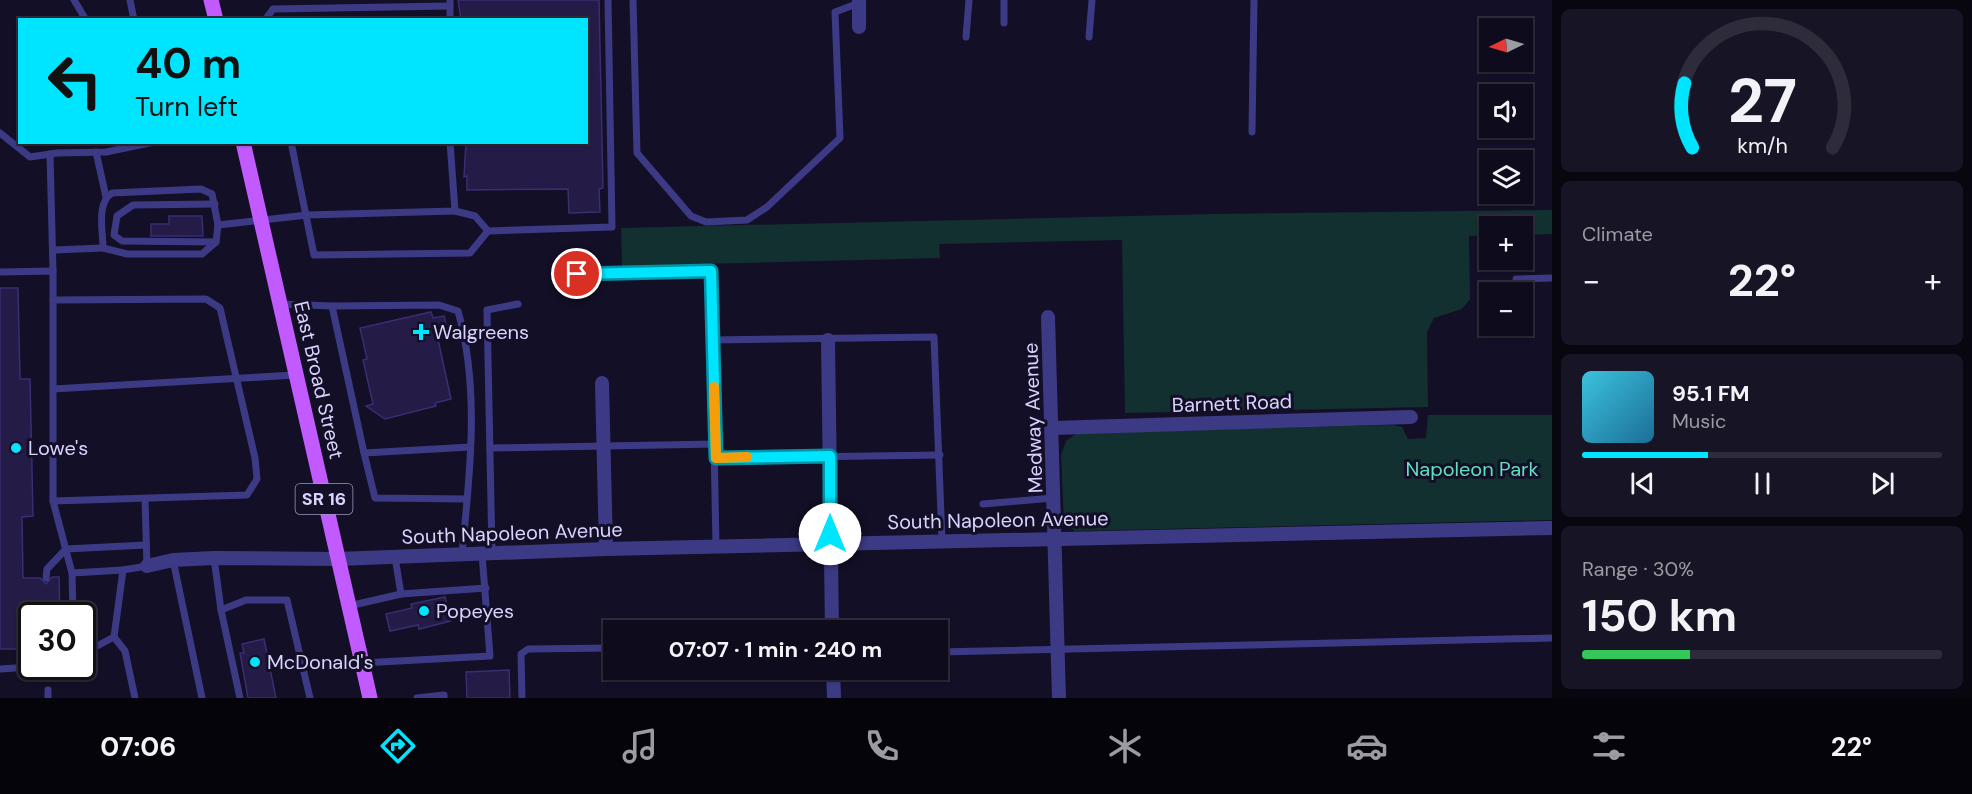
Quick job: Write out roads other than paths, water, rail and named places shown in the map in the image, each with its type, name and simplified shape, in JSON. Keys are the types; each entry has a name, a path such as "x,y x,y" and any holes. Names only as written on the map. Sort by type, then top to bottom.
{"main road":[{"path":"211,0 216,18"},
{"name":"East Broad Street","path":"243,144 370,698"}],"street":[{"path":"859,2 859,27"},
{"name":"Medway Avenue","path":"1048,317 1056,497 1059,698"},
{"path":"828,340 832,620"},
{"path":"602,383 606,549"},
{"name":"Barnett Road","path":"1053,428 1411,417"},
{"name":"South Napoleon Avenue","path":"147,566 173,560 214,558 338,559 487,552 716,546 1552,528"},
{"path":"833,680 834,698"}],"lane":[{"path":"74,0 85,18"},
{"path":"130,0 134,18"},
{"path":"291,144 314,255 470,253 488,231 612,227 608,0"},
{"path":"633,0 637,153 691,216 706,222 747,220 767,207 840,138 836,12 859,2"},
{"path":"966,37 969,0"},
{"path":"1004,0 1004,22"},
{"path":"1089,37 1092,0"},
{"path":"1252,132 1254,0"},
{"path":"266,18 273,9 450,3"},
{"path":"0,133 30,157 96,152 131,145"},
{"path":"450,144 455,212"},
{"path":"96,152 106,197 102,205 103,248"},
{"path":"50,154 54,250 53,501 72,573 73,602"},
{"path":"54,250 103,248 127,254 202,254 216,242 218,225 215,204 212,194 201,189 129,190 106,197"},
{"path":"215,204 133,205 117,216 114,235 123,241 216,242"},
{"path":"218,225 307,215 455,212 475,216 488,231"},
{"path":"0,272 53,271"},
{"path":"577,274 711,271 716,444 716,546"},
{"path":"1516,279 1552,278"},
{"path":"53,300 206,299 220,308 255,458 257,480 247,495 53,501"},
{"path":"280,304 439,305 458,311 468,345 470,447 462,553"},
{"path":"362,663 490,656 486,588 490,448 487,310 518,304"},
{"path":"332,306 375,498 467,499"},
{"path":"712,340 934,337 942,541"},
{"path":"53,389 296,375"},
{"path":"490,448 604,444 716,444"},
{"path":"364,453 470,447"},
{"path":"716,458 940,455"},
{"path":"983,504 1056,497"},
{"path":"72,573 147,566 145,499"},
{"path":"46,578 46,569 66,549 146,545"},
{"path":"395,556 401,594"},
{"path":"214,558 221,610 240,698"},
{"path":"173,560 202,698"},
{"path":"123,570 114,637 125,651 135,698"},
{"path":"348,606 401,594 486,588"},
{"path":"221,610 246,600 287,600 310,698"},
{"path":"96,647 114,637"},
{"path":"948,652 1552,638"},
{"path":"522,698 521,654 528,650 603,648"},
{"path":"0,669 18,668"},
{"path":"48,690 48,698"},
{"path":"417,698 444,695 444,698"}],"place":[{"name":"Walgreens","path":"421,332"},
{"name":"Lowe's","path":"16,448"},
{"name":"Popeyes","path":"424,611"},
{"name":"McDonald's","path":"255,662"}],"park label":[{"name":"Napoleon Park","path":"1472,469"}]}
